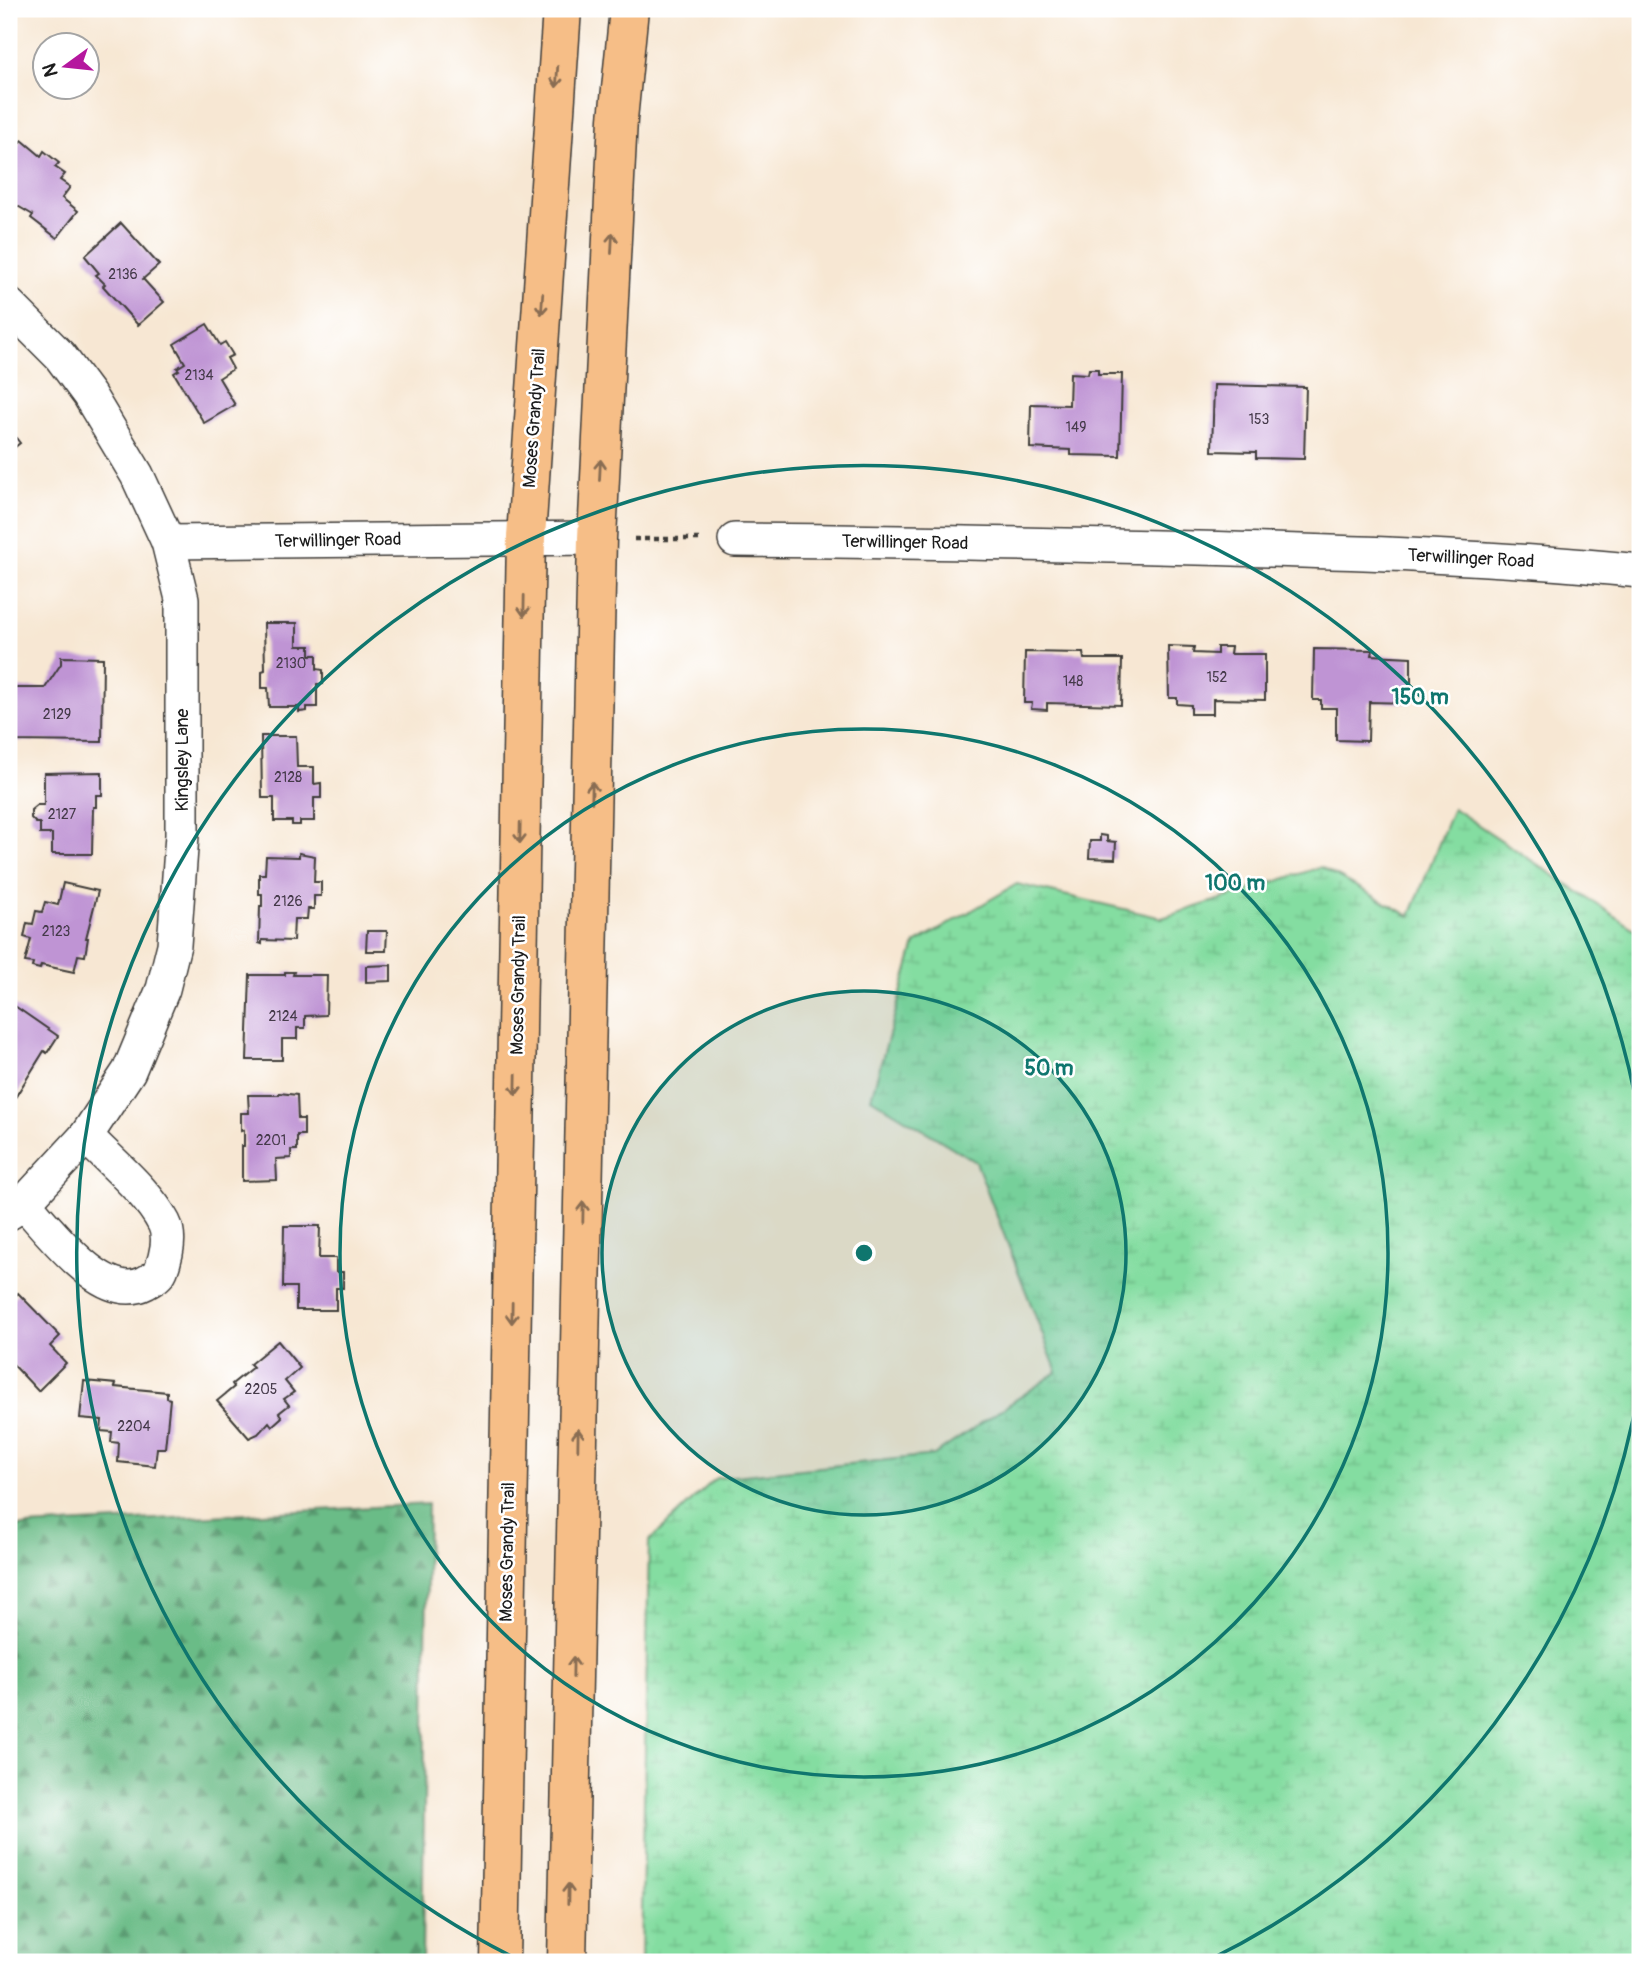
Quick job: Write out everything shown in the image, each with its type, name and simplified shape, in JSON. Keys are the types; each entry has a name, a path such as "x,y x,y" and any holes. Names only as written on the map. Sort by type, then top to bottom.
{"main road":[{"name":"Moses Grandy Trail","path":"500,1962 526,537 562,9"},
{"path":"567,1962 597,538 618,119 629,9"}],"street":[{"name":"Kingsley Lane","path":"9,305 60,356 89,395 137,475 168,542 182,600 182,835 174,945 163,989 129,1071 86,1136 16,1208"},
{"name":"Terwillinger Road","path":"168,542 597,538"},
{"name":"Terwillinger Road","path":"735,540 1331,551 1547,562 1640,571"},
{"path":"16,1208 89,1271 115,1287 141,1285 159,1274 167,1252 166,1226 151,1202 86,1136"}],"path":[{"path":"597,538 735,540"}],"green space":[{"path":"1453,808 1640,933 1640,1962 641,1962 649,1541 716,1478 934,1455 1057,1372 976,1162 871,1098 915,944 1017,884 1162,918 1321,867 1410,916"},
{"path":"428,1504 422,1962 9,1962 9,1527"}],"building":[{"path":"22,140 41,156 44,151 59,163 55,167 65,174 60,180 70,187 62,198 78,211 57,238 31,218 33,215 9,201 9,152"},
{"path":"121,223 159,265 143,279 164,302 138,325 103,286 105,284 96,275 99,273 85,256"},
{"path":"207,324 220,345 225,342 233,355 227,358 233,369 219,378 235,405 204,423 174,373 185,363 174,344"},
{"path":"1089,369 1098,369 1098,374 1122,374 1120,456 1071,455 1071,450 1030,448 1031,404 1069,405 1070,373 1088,374"},
{"path":"1214,385 1306,387 1304,459 1256,458 1256,452 1212,451"},
{"path":"9,429 20,443 9,452"},
{"path":"264,623 297,623 297,646 310,646 310,655 317,655 317,669 323,670 323,684 317,684 317,707 307,707 307,711 299,712 299,707 269,707 268,688 262,688 262,671 265,670"},
{"path":"1168,646 1194,647 1193,653 1217,654 1217,647 1231,647 1230,654 1265,654 1265,700 1213,699 1213,714 1191,714 1191,705 1177,704 1177,698 1169,698"},
{"path":"1314,649 1373,650 1372,655 1411,657 1411,703 1369,702 1368,741 1336,740 1336,708 1321,708 1321,700 1313,700"},
{"path":"1025,652 1083,653 1084,659 1122,659 1121,705 1047,703 1047,710 1031,709 1032,703 1024,703"},
{"path":"61,657 103,658 102,742 11,741 12,688 45,688 61,664"},
{"path":"261,736 296,736 297,767 314,767 314,784 321,783 321,798 314,798 314,821 300,821 300,825 292,825 292,821 274,821 274,798 262,798"},
{"path":"102,772 102,795 96,795 96,807 93,807 92,854 52,854 52,834 40,834 40,823 31,818 31,810 37,805 44,805 44,773"},
{"path":"1100,835 1107,836 1107,841 1116,842 1115,859 1089,858 1090,841 1100,841"},
{"path":"299,853 315,856 314,882 321,882 321,896 314,896 314,909 308,909 307,919 294,919 293,941 262,940 262,944 259,943 262,894 259,894 259,874 265,874 266,856 299,857"},
{"path":"63,883 98,891 86,938 85,956 78,955 74,972 41,965 40,969 32,967 33,963 25,962 31,939 24,937 27,923 33,924 36,911 42,912 45,902 58,905"},
{"path":"367,931 387,931 386,951 366,951"},
{"path":"391,965 391,981 366,982 366,966"},
{"path":"285,972 294,972 293,975 327,975 326,1015 305,1016 305,1028 297,1028 297,1039 282,1039 282,1060 247,1060 250,975 285,975"},
{"path":"9,1002 58,1036 47,1053 44,1051 13,1101 9,1098"},
{"path":"248,1095 297,1095 298,1119 304,1119 304,1135 297,1135 297,1150 291,1150 291,1158 276,1159 277,1180 242,1181 244,1130 241,1131 241,1113 249,1113"},
{"path":"284,1226 320,1226 319,1258 336,1258 336,1272 343,1272 343,1288 336,1288 336,1310 296,1310 296,1287 283,1287"},
{"path":"18,1293 60,1336 50,1346 66,1363 38,1391 9,1360 9,1302"},
{"path":"278,1341 300,1368 285,1381 294,1392 284,1399 289,1405 279,1413 282,1417 272,1426 269,1422 258,1434 249,1438 217,1401 253,1367 250,1364"},
{"path":"84,1381 167,1392 167,1398 170,1399 165,1448 157,1448 155,1466 118,1462 119,1443 111,1442 112,1432 101,1431 102,1420 80,1418"}]}
